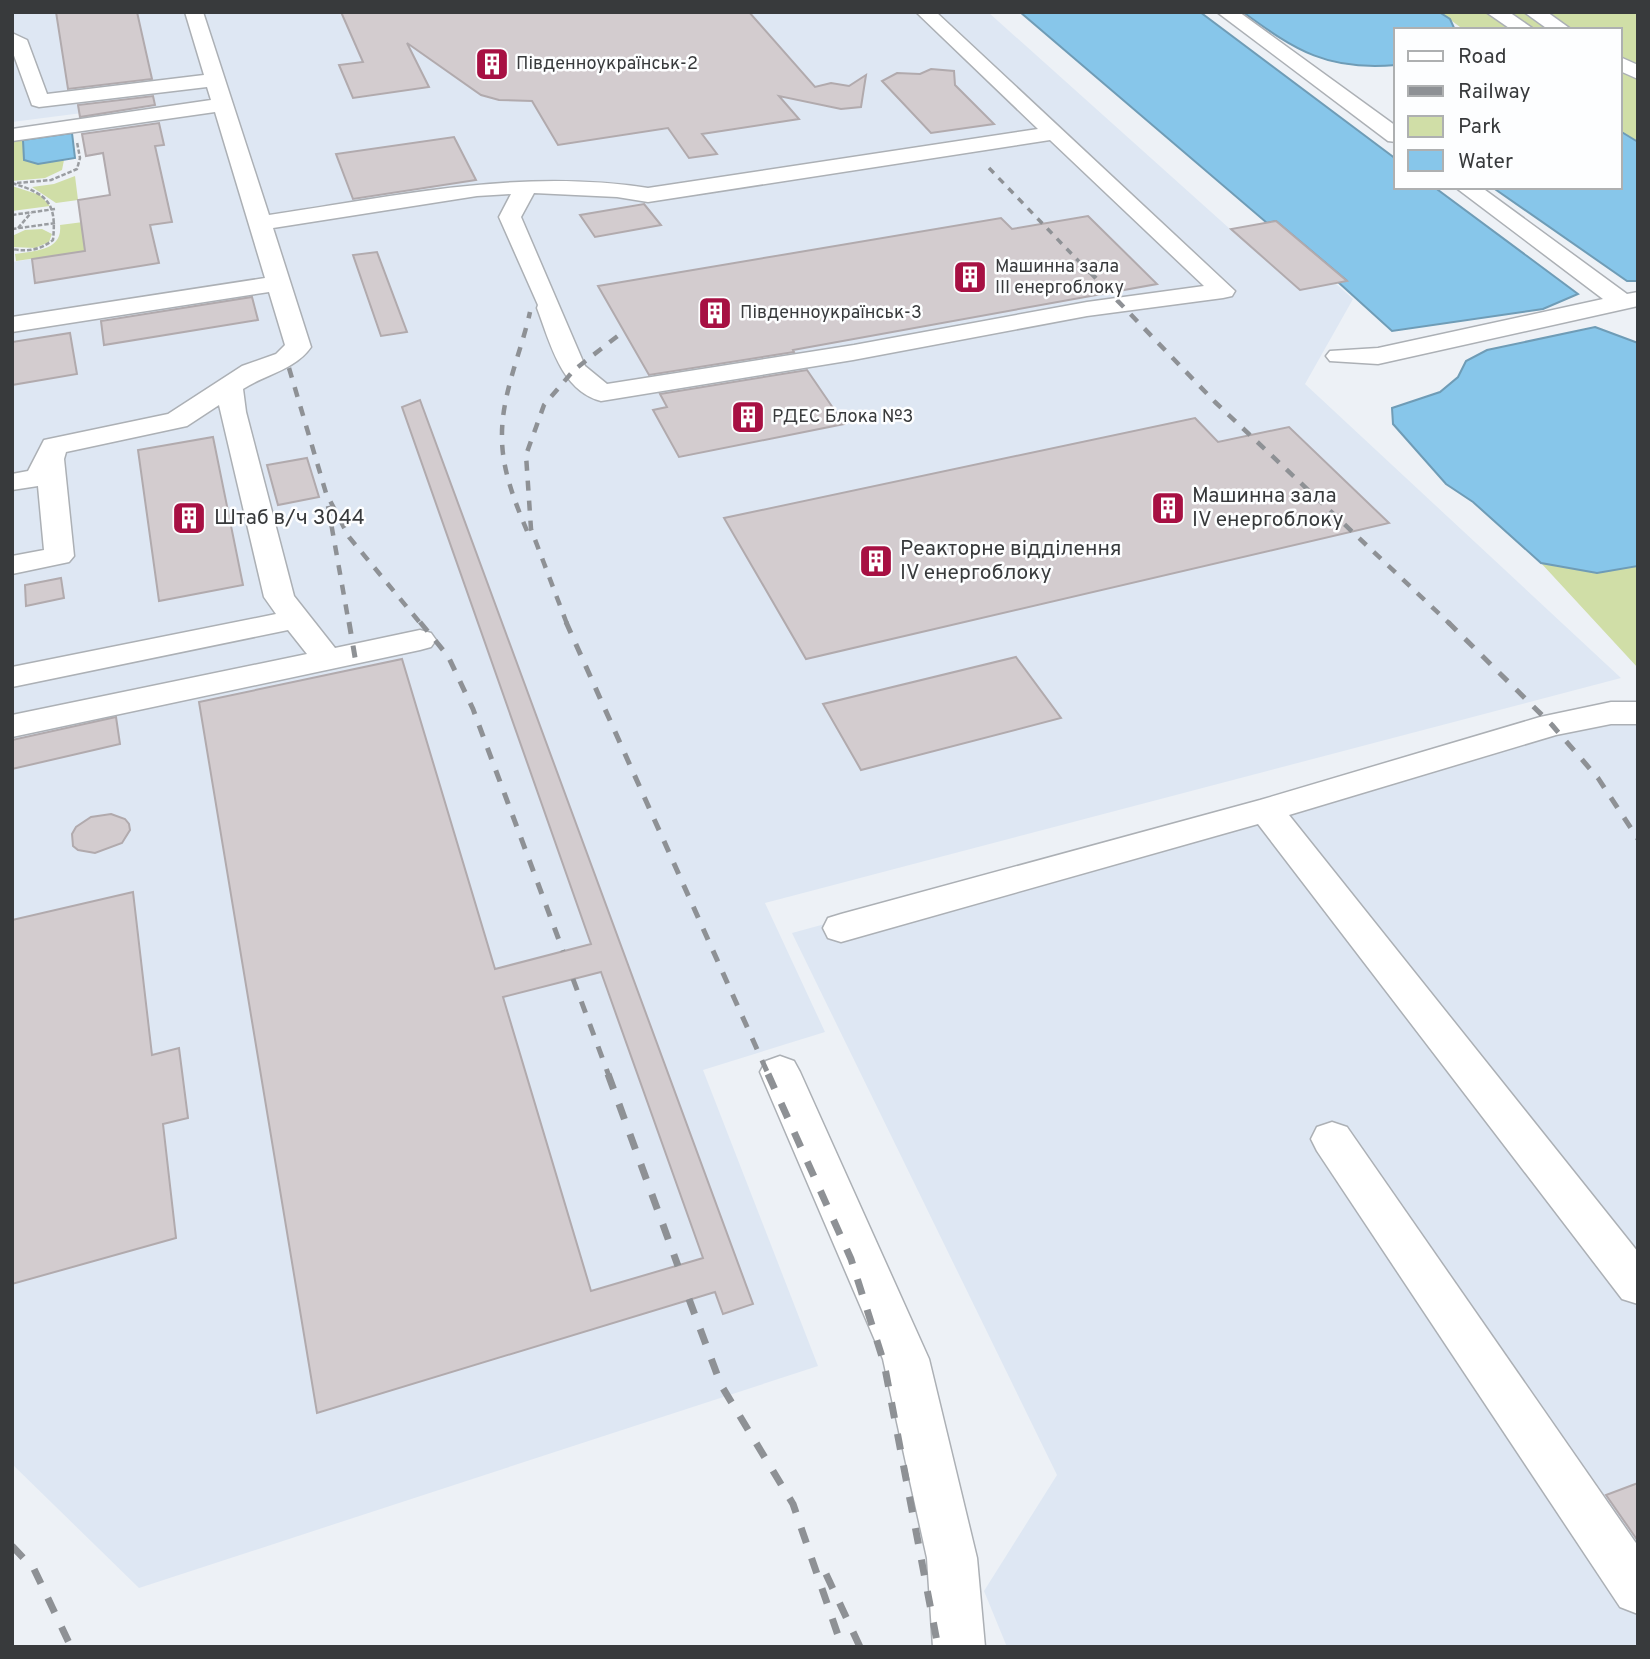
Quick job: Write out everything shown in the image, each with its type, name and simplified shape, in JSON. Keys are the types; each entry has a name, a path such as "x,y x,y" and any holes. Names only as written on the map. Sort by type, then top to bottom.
{"street":[{"path":"12,482 37,478 50,459 54,446 177,420 251,372 285,359 298,347 194,12"},
{"path":"527,186 510,217 574,370 601,393 858,351 1087,309 1223,290 925,12"},
{"path":"1226,12 1394,135"},
{"path":"1498,12 1523,28"},
{"path":"1533,12 1560,28"},
{"path":"12,39 20,44 22,79 39,101 215,80"},
{"path":"1622,64 1638,73"},
{"path":"1622,85 1638,94"},
{"path":"12,135 223,105"},
{"path":"260,223 475,191 527,186 617,190 648,195 1055,133"},
{"path":"1468,189 1630,301"},
{"path":"12,325 279,283"},
{"path":"1339,356 1378,356 1630,301"},
{"path":"230,387 233,412 279,597 327,659"},
{"path":"12,565 59,556 50,459"},
{"path":"12,677 296,619"},
{"path":"12,726 420,640"},
{"path":"841,928 1266,810 1552,725 1611,713 1638,713"},
{"path":"1266,810 1638,1285"},
{"path":"780,1072 906,1359 951,1558 959,1647"},
{"path":"1332,1139 1638,1589"}],"path":[{"path":"13,183 51,180 77,169 83,125"},
{"path":"13,183 51,201 55,209 56,223 54,240 45,247 13,250"},
{"path":"12,215 55,209"},
{"path":"18,228 31,212"},
{"path":"12,230 56,223"}],"shaded area":[{"path":"12,12 988,12 1230,229 1276,221 1347,281 1335,283 1353,299 1305,384 1621,678 765,903 825,1032 703,1070 818,1366 139,1588 12,1464 12,262 118,246 103,154 86,156 82,132 94,130 90,112 12,122"},
{"path":"1625,705 1638,717 1638,1647 1007,1647 984,1591 1057,1475 792,933"}],"green space":[{"path":"1440,12 1638,12 1638,142 1622,132 1622,28 1461,28"},
{"path":"24,138 24,160 39,163 64,160 62,170 45,178 12,181 12,140"},
{"path":"75,176 78,200 56,203 32,187 54,184"},
{"path":"12,186 40,195 50,206 12,211"},
{"path":"114,218 119,246 16,261 15,254 52,245 60,234 60,225"},
{"path":"42,229 52,234 49,242 35,248 12,247 12,236 25,230"},
{"path":"1541,563 1597,573 1638,566 1638,668"}],"water":[{"path":"1020,12 1200,12 1394,158 1394,189 1437,189 1578,294 1543,309 1392,331 1338,282 1346,280 1276,221 1267,223"},
{"path":"1243,12 1439,12 1450,19 1454,28 1394,28 1394,65 1351,65 1332,61 1280,38"},
{"path":"1622,132 1638,142 1638,281 1627,281 1495,189 1622,189"},
{"path":"72,133 75,158 38,164 24,160 23,140"},
{"path":"1595,327 1638,343 1638,566 1597,573 1541,563 1473,502 1446,484 1393,424 1392,408 1440,392 1458,377 1466,361 1487,350"}],"building":[{"path":"56,12 137,12 152,79 68,89"},
{"path":"341,12 749,12 815,87 831,83 849,86 866,75 861,107 841,109 779,96 799,119 702,134 717,154 689,158 668,128 558,145 532,101 499,100 481,95 407,43 429,87 353,98 339,65 363,62"},
{"path":"931,69 954,71 955,85 994,124 931,133 882,81 897,73 920,74"},
{"path":"153,96 155,105 80,117 78,105"},
{"path":"159,123 164,145 155,146 172,222 150,225 159,263 35,283 32,259 85,251 78,200 110,195 103,153 86,156 82,134"},
{"path":"454,137 476,180 353,199 336,154"},
{"path":"644,204 661,225 595,237 580,215"},
{"name":"Машинна зала III енергоблоку","path":"1088,216 1157,284 793,350 794,352 649,375 598,286 1001,218 1012,229"},
{"path":"1276,221 1347,281 1300,290 1231,229"},
{"path":"377,252 407,332 381,336 353,255"},
{"path":"252,297 258,320 104,345 101,321"},
{"path":"70,333 77,374 12,385 12,342"},
{"name":"РДЕС Блока №3","path":"807,370 844,424 679,457 653,410 667,407 660,394"},
{"path":"420,400 753,1304 723,1314 715,1292 317,1413 199,702 402,659 495,969 591,944 402,407","holes":["601,972 703,1258 591,1291 503,997"]},
{"path":"1195,418 1218,442 1289,427 1389,523 806,659 724,518"},
{"name":"Штаб в/ч 3044","path":"213,437 243,585 159,601 138,450"},
{"path":"307,458 319,497 278,505 267,465"},
{"path":"61,578 64,598 26,606 25,585"},
{"path":"1016,657 1061,718 861,770 823,704"},
{"path":"116,717 120,744 12,769 12,740"},
{"path":"111,814 125,819 129,824 130,830 122,843 95,853 78,850 73,846 72,834 76,827 91,817"},
{"path":"133,892 152,1055 179,1048 188,1118 163,1124 176,1238 12,1284 12,920"},
{"path":"1638,1483 1638,1541 1606,1495"}],"railway":[{"path":"989,168 1090,273"},
{"path":"1089,271 1215,402 1450,624"},
{"path":"527,531 507,474 502,438 508,390 530,312"},
{"path":"567,624 531,529 526,455 544,405 574,370 624,331"},
{"path":"289,368 326,493 349,537 421,624"},
{"path":"328,506 349,624"},
{"path":"349,622 357,669"},
{"path":"420,622 448,656 473,709 563,951"},
{"path":"566,622 769,1076"},
{"path":"1448,622 1552,725 1598,778 1638,839"},
{"path":"573,979 609,1076"},
{"path":"608,1074 678,1266"},
{"path":"768,1074 851,1259 884,1363 938,1647"},
{"path":"689,1299 721,1385 793,1504 842,1647"},
{"path":"12,1546 34,1569 71,1647"},
{"path":"826,1574 860,1647"}],"place":[{"name":"Південноукраїнськ-2","path":"492,64"},
{"name":"Машинна зала III енергоблоку","path":"970,277"},
{"name":"Південноукраїнськ-3","path":"715,313"},
{"name":"РДЕС Блока №3","path":"748,417"},
{"name":"Машинна зала IV енергоблоку","path":"1168,508"},
{"name":"Штаб в/ч 3044","path":"189,518"},
{"name":"Реакторне відділення IV енергоблоку","path":"876,561"}]}
